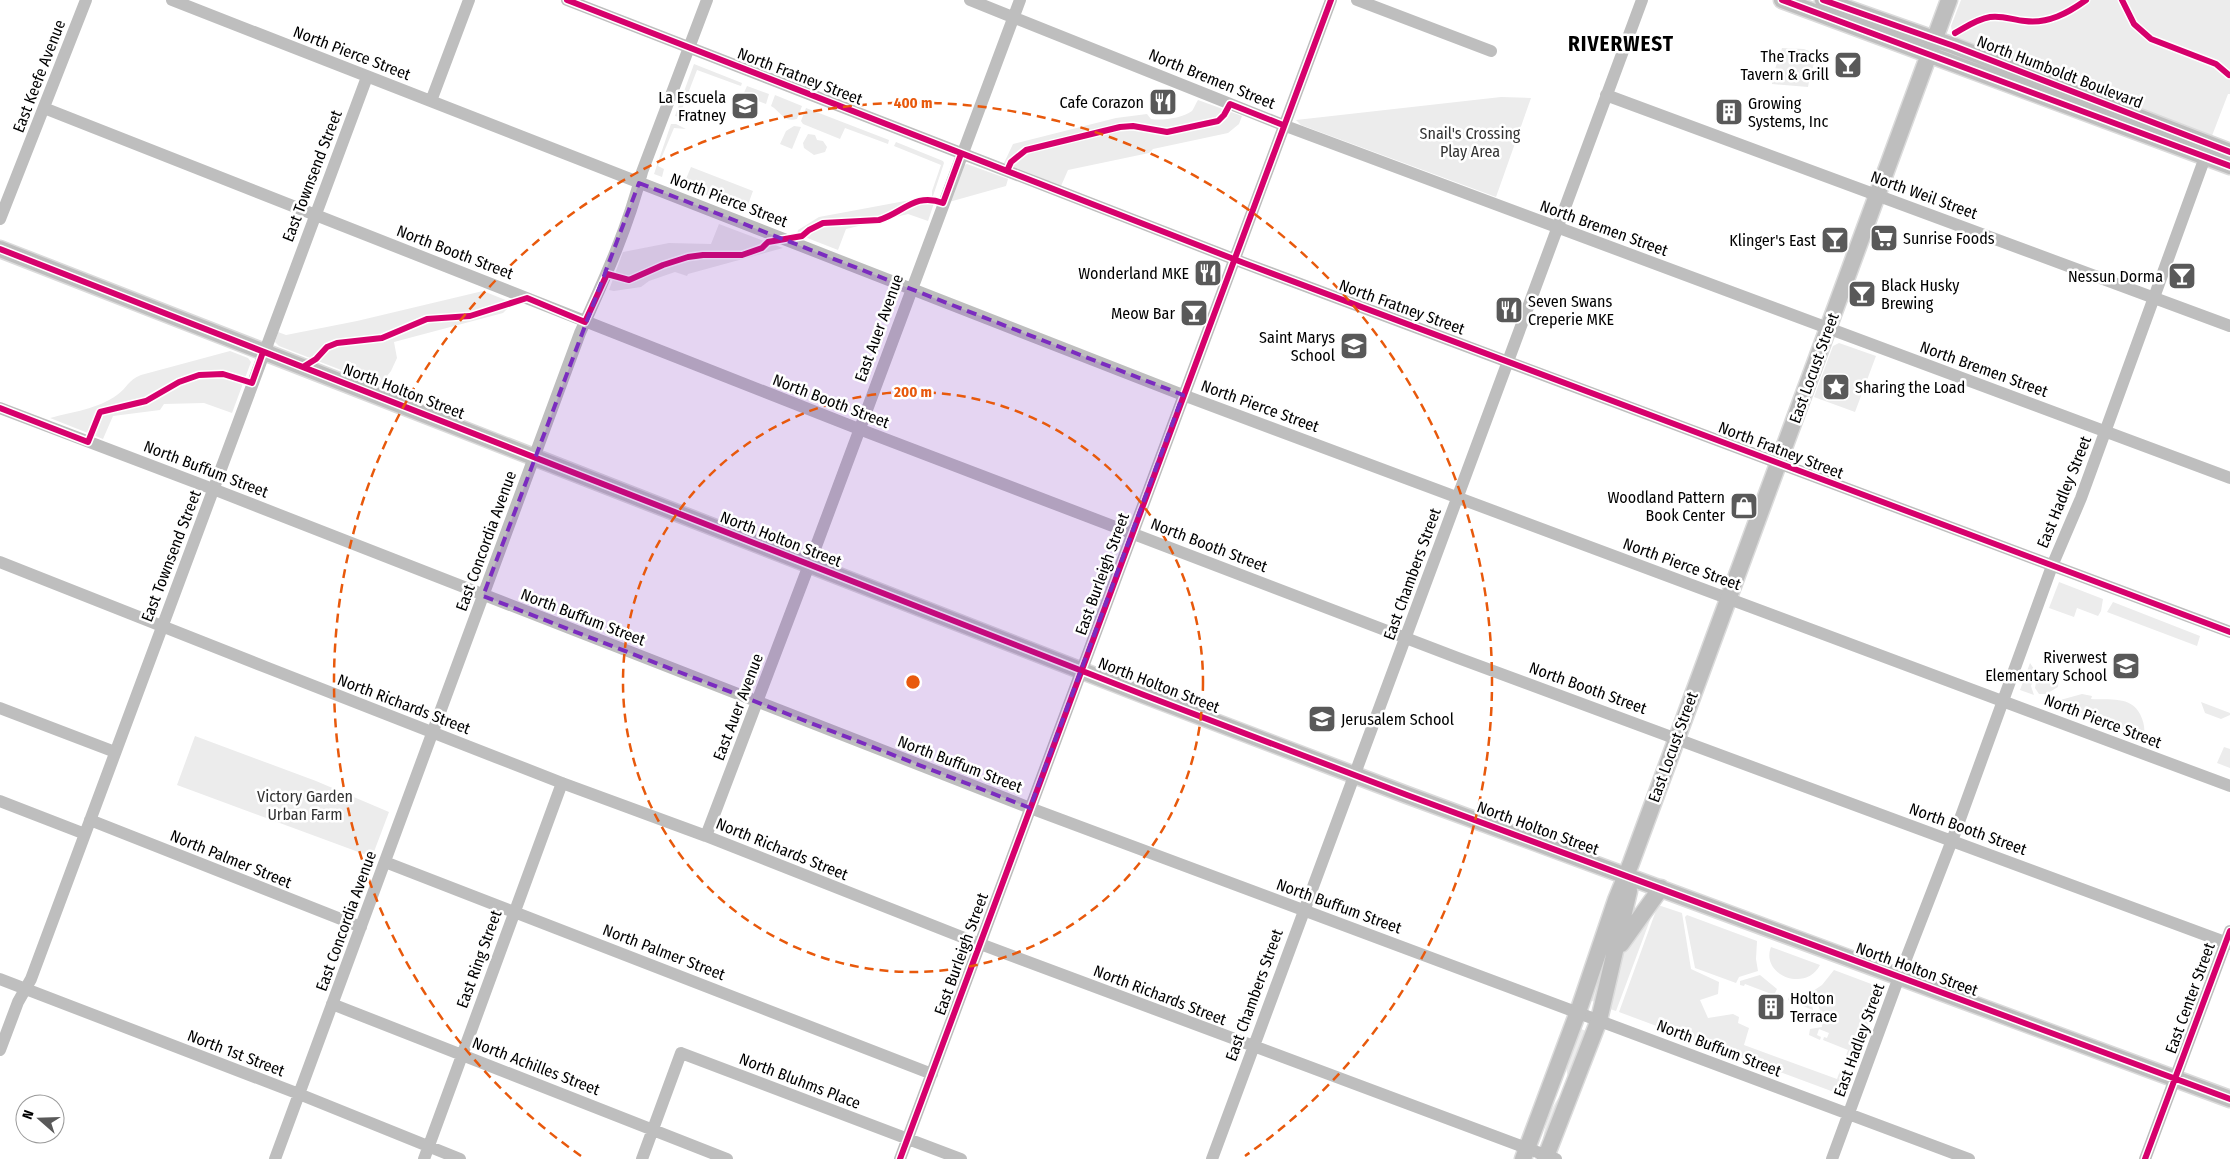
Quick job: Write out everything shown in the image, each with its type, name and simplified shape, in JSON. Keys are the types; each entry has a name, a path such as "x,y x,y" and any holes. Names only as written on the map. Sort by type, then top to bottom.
{"main road":[{"name":"North Humboldt Boulevard","path":"1782,0 1932,47"},
{"name":"North Humboldt Boulevard","path":"1824,0 1932,47 2207,151 2230,152"},
{"name":"East Locust Street","path":"1525,1154 1578,1012 1616,900 1627,876 1676,738 1829,329 1949,0"},
{"path":"2207,151 2230,166"},
{"name":"North Holton Street","path":"0,249 1081,670 1354,774 2230,1100"},
{"name":"East Locust Street","path":"1549,1158 1599,1020 1629,892 1627,876"},
{"path":"1614,954 1661,888"}],"street":[{"name":"East Keefe Avenue","path":"0,219 86,0"},
{"name":"North Pierce Street","path":"172,0 1183,395 2230,786"},
{"path":"431,101 469,0"},
{"name":"North Fratney Street","path":"567,0 1233,259 2230,632"},
{"name":"East Concordia Avenue","path":"275,1159 534,457 585,322 607,274 707,0"},
{"name":"North Bremen Street","path":"970,0 1283,125 2230,478"},
{"name":"East Auer Avenue","path":"706,836 810,565 961,154 1020,0"},
{"name":"East Burleigh Street","path":"900,1159 1233,259 1331,0"},
{"path":"1357,0 1491,51"},
{"name":"East Chambers Street","path":"1212,1159 1642,0"},
{"name":"East Townsend Street","path":"0,1050 31,979 367,77"},
{"name":"North Weil Street","path":"1606,95 2230,326"},
{"name":"North Booth Street","path":"44,108 859,430 1458,658 1952,841 2229,939"},
{"name":"East Hadley Street","path":"1832,1159 1899,977 1952,841 2052,566 2081,498 2106,431 2207,151"},
{"name":"North Buffum Street","path":"0,408 214,489 483,596 1030,808 1969,1159"},
{"name":"North Richards Street","path":"0,562 562,783 706,836 980,944 1252,1047 1525,1154 1549,1158"},
{"path":"0,708 115,752"},
{"name":"East Ring Street","path":"427,1153 513,912 562,783"},
{"path":"0,801 84,834"},
{"name":"North Palmer Street","path":"90,820 361,927"},
{"name":"North Palmer Street","path":"385,862 932,1074"},
{"name":"East Center Street","path":"2145,1159 2229,939"},
{"name":"North 1st Street","path":"0,979 299,1094 427,1153 460,1159"},
{"name":"North Achilles Street","path":"332,1004 727,1159"},
{"name":"North Bluhms Place","path":"653,1129 681,1054 908,1139"},
{"path":"642,1159 653,1129"},
{"path":"908,1139 961,1159"}],"highlighted area":[{"path":"639,183 1183,395 1030,808 483,596"}],"green space":[{"path":"1961,0 2230,0 2230,94 2228,94 2210,141 1953,37 1951,26"},
{"path":"1782,48 1804,49 1816,54 1808,87 1772,84 1772,78"},
{"path":"694,64 742,83 741,86 697,70 679,117 675,116"},
{"path":"747,86 769,94 766,104 743,95"},
{"path":"775,95 802,106 797,119 785,118 771,106"},
{"name":"Snail's Crossing Play Area","path":"1501,97 1531,98 1496,197 1301,125 1296,120"},
{"path":"1198,100 1242,116 1239,124 1228,133 1153,149 1149,153 1068,170 1061,186 1004,163 1013,144 1116,118 1147,114 1151,119 1156,120 1178,117 1192,111"},
{"path":"806,108 889,140 888,144 845,128 840,139 803,124 801,121"},
{"path":"671,124 676,124 686,129 674,128 658,166 664,169 662,177 654,174"},
{"path":"794,126 801,127 792,149 780,144 786,131"},
{"path":"808,134 815,135 817,140 823,141 827,147 825,152 814,155 804,148 803,143"},
{"path":"896,142 944,163 933,196 936,197 928,221 908,214 846,229 838,250 797,234 798,230 819,217 932,196 941,165 894,146"},
{"path":"967,164 1008,179 1006,186 949,202 964,165"},
{"path":"691,167 753,191 746,210 683,186"},
{"path":"719,224 783,248 688,274 687,276 675,272 649,281 641,287 609,290 623,252 669,243 711,244"},
{"path":"483,291 513,303 503,313 394,342 397,358 391,371 380,385 279,346 275,342 278,332 286,335 357,321"},
{"path":"1839,343 1876,356 1855,412 1814,397 1833,346"},
{"path":"230,351 248,358 251,362 232,413 204,403 164,404 160,410 113,416 103,439 50,418 102,404 117,395 133,379 141,375"},
{"path":"2059,582 2103,599 2098,616 2077,608 2074,617 2049,608"},
{"path":"2113,602 2200,636 2197,646 2107,612"},
{"path":"2030,663 2036,672 2031,686 2034,695 2020,690"},
{"path":"2052,674 2059,678 2058,687 2046,694 2039,694 2035,688 2036,683"},
{"path":"2082,694 2092,696 2091,699 2112,699 2131,704 2136,708 2141,717 2144,725 2144,737 2053,702"},
{"path":"2201,702 2230,713 2230,715 2221,719 2205,713"},
{"name":"Victory Garden Urban Farm","path":"195,736 316,781 389,812 372,857 177,785"},
{"path":"2224,747 2230,749 2230,768 2217,763"},
{"path":"1656,904 1616,1011 1610,1009 1624,952"},
{"path":"1658,905 1682,913 1691,969 1719,982 1718,994 1700,1000 1708,1018 1733,1014 1739,1017 1738,1023 1749,1028 1744,1045 1837,1079 1840,1071 1849,1075 1842,1095 1619,1012"},
{"path":"1687,915 1757,941 1756,959 1758,971 1739,977 1736,983 1695,968 1685,917"},
{"path":"1615,916 1595,1002 1592,1001 1592,996"},
{"path":"1771,947 1820,965 1805,978 1795,979 1786,977 1772,966 1769,957"},
{"path":"1834,970 1882,988 1852,1064 1844,1061 1848,1050 1823,1040 1824,1037 1827,1038 1829,1033 1819,1029 1817,1035 1821,1037 1820,1040 1809,1035 1810,1029 1822,1027 1820,1010 1813,991 1822,985"},
{"path":"1760,975 1777,989 1774,995 1745,984 1744,986 1740,985 1740,981"},
{"path":"1790,994 1810,994 1813,1010 1788,1000"},
{"path":"1581,1029 1586,1031 1586,1038 1568,1076 1567,1058 1574,1039"},
{"path":"1563,1095 1546,1140 1543,1139 1549,1116 1554,1104"}],"cycle path":[{"path":"567,0 1244,263 2230,632"},
{"path":"900,1159 1331,0"},
{"path":"1782,0 2230,166"},
{"path":"1823,0 1954,46 2230,152"},
{"path":"1955,33 1976,21 1990,17 2033,21 2050,19 2065,13 2086,0"},
{"path":"2122,0 2134,24 2151,39 2216,64 2229,75"},
{"path":"1007,171 1011,162 1026,150 1120,127 1133,126 1167,132 1218,121 1230,104 1283,125"},
{"path":"303,367 316,359 327,347 337,343 382,338 427,319 470,316 527,298 585,322 607,274 629,280 663,265 688,257 742,255 762,248 768,242 802,236 823,223 879,220 917,202 933,200 943,203 961,154"},
{"path":"0,249 1144,695 1407,795 2230,1099"},
{"path":"0,408 88,442 100,412 146,401 179,382 199,375 223,374 252,383 263,352"},
{"path":"2145,1159 2230,931"}],"place":[{"name":"The Tracks Tavern & Grill","path":"1848,65"},
{"name":"Cafe Corazon","path":"1163,102"},
{"name":"La Escuela Fratney","path":"745,106"},
{"name":"Growing Systems, Inc","path":"1729,112"},
{"name":"Sunrise Foods","path":"1884,238"},
{"name":"Klinger's East","path":"1835,240"},
{"name":"Wonderland MKE","path":"1208,273"},
{"name":"Nessun Dorma","path":"2182,276"},
{"name":"Black Husky Brewing","path":"1862,294"},
{"name":"Seven Swans Creperie MKE","path":"1509,310"},
{"name":"Meow Bar","path":"1194,313"},
{"name":"Saint Marys School","path":"1354,346"},
{"name":"Sharing the Load","path":"1836,387"},
{"name":"Woodland Pattern Book Center","path":"1744,506"},
{"name":"Riverwest Elementary School","path":"2126,666"},
{"name":"Jerusalem School","path":"1322,719"},
{"name":"Holton Terrace","path":"1771,1007"}],"district":[{"name":"RIVERWEST","path":"1621,44"}]}
